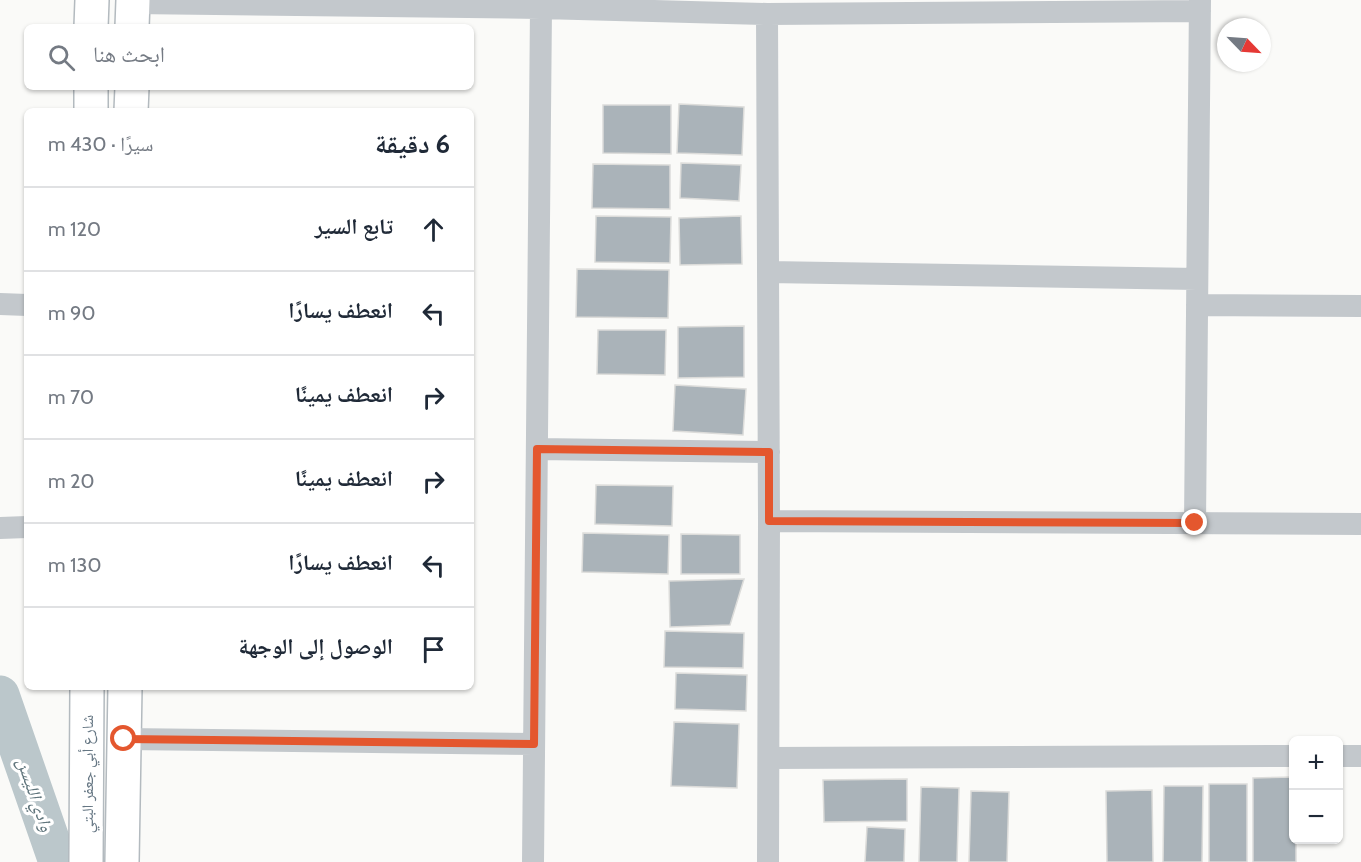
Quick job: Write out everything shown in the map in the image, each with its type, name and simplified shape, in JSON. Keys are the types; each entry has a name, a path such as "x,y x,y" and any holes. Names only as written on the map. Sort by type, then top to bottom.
{"street":[{"path":"92,0 92,24"},
{"path":"133,10 541,8 767,14 1200,5 1195,523"},
{"path":"533,862 541,8"},
{"path":"767,14 768,862"},
{"path":"91,90 91,108"},
{"path":"131,108 132,90"},
{"path":"768,272 1197,279"},
{"path":"0,304 24,305"},
{"path":"1197,305 1361,306"},
{"path":"537,449 769,452"},
{"path":"769,521 1361,524"},
{"path":"0,528 24,527"},
{"name":"شارع أبي جعفر البتي","path":"86,862 87,690"},
{"path":"122,862 125,690"},
{"path":"124,739 534,744"},
{"path":"769,758 1289,756"},
{"path":"1343,756 1361,756"}],"building":[{"path":"679,104 744,107 742,155 677,153"},
{"path":"603,105 671,105 671,154 603,153"},
{"path":"681,163 741,165 739,201 680,198"},
{"path":"593,164 670,165 670,209 592,208"},
{"path":"596,216 671,217 670,263 595,262"},
{"path":"741,216 742,264 680,265 679,218"},
{"path":"577,269 669,270 668,318 576,317"},
{"path":"744,326 744,377 678,378 678,327"},
{"path":"598,330 666,330 665,375 597,374"},
{"path":"675,385 746,389 743,435 673,431"},
{"path":"596,485 673,486 672,526 595,524"},
{"path":"583,533 669,535 668,574 582,572"},
{"path":"681,534 740,535 740,574 681,574"},
{"path":"744,579 730,625 670,627 669,581"},
{"path":"665,631 744,633 743,668 664,667"},
{"path":"676,673 747,675 746,711 675,709"},
{"path":"674,722 739,724 737,788 671,786"},
{"path":"1289,777 1289,844 1296,844 1296,862 1253,862 1253,778"},
{"path":"907,779 907,821 824,822 823,780"},
{"path":"1209,784 1247,784 1247,862 1209,862"},
{"path":"1164,786 1203,786 1202,862 1163,862"},
{"path":"921,787 959,788 957,862 919,862"},
{"path":"1152,790 1153,862 1107,862 1106,791"},
{"path":"971,791 1009,792 1007,862 969,862"},
{"path":"867,827 905,829 904,862 865,862"}],"waterway":[{"name":"وادي الليسن","path":"0,695 58,862"}],"route":[{"path":"124,739 534,744 537,449 769,452 769,521 1195,523"}]}
